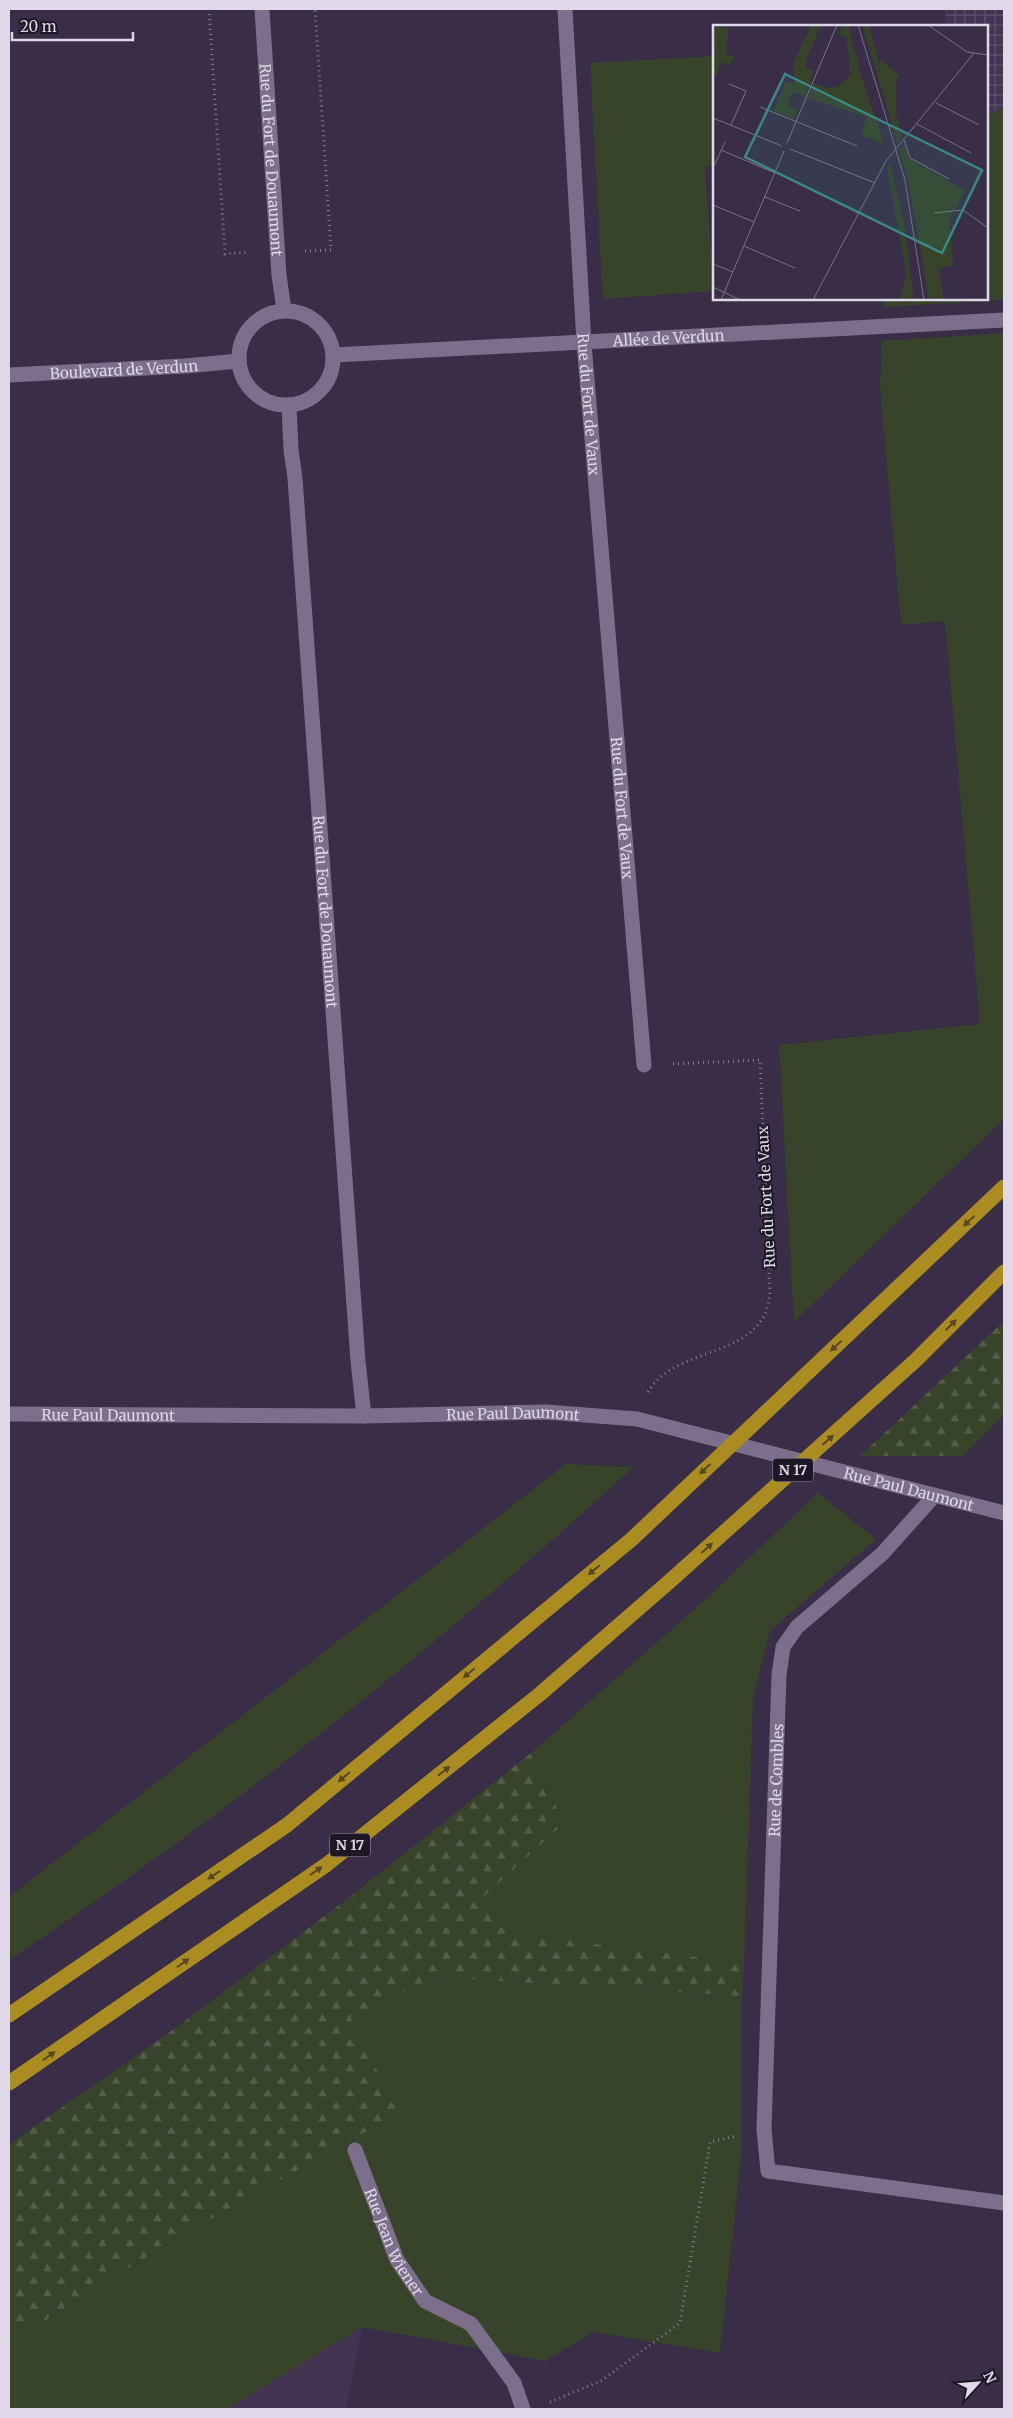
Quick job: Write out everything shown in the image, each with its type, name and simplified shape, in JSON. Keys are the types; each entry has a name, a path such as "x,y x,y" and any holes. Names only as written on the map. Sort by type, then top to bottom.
{"highway":[{"path":"9,2015 287,1825 632,1539 1004,1187"},
{"name":"N 17","path":"9,2083 326,1865 540,1694 670,1581 916,1360 1004,1272"}],"street":[{"name":"Rue du Fort de Douaumont","path":"262,9 278,251 284,310"},
{"name":"Rue du Fort de Vaux","path":"565,9 584,342 644,1066"},
{"path":"284,310 302,313 318,322 329,337 334,355 332,373 322,389 307,400 289,405 271,403 255,393 244,379 239,361 241,342 251,326 266,315 284,310"},
{"name":"Allée de Verdun","path":"334,355 1004,320"},
{"name":"Boulevard de Verdun","path":"9,375 185,366 239,361"},
{"name":"Rue du Fort de Douaumont","path":"289,405 339,1100 364,1416"},
{"name":"Rue Paul Daumont","path":"9,1414 364,1416 546,1412 637,1419 1004,1513"},
{"name":"Rue de Combles","path":"934,1496 882,1554 797,1627 783,1647 779,1675 764,2129 768,2171 1004,2203"},
{"name":"Rue Jean Wiener","path":"355,2150 397,2260 425,2302 471,2324 514,2383 523,2409"}],"path":[{"path":"209,9 225,254 331,250 315,9"},
{"name":"Rue du Fort de Vaux","path":"637,1419 648,1391 657,1379 670,1370 745,1337 764,1318 770,1296 760,1060 644,1066"},
{"path":"541,2406 601,2381 680,2323 710,2142 764,2129"}],"shaded area":[{"path":"945,9 1004,9 1004,107 988,115 988,25 946,25"},
{"path":"362,2327 346,2409 227,2409"}],"green space":[{"path":"713,56 713,166 705,167 713,291 603,299 590,63"},
{"path":"1004,107 1004,300 883,307 882,300 988,300 988,115"},
{"path":"1004,333 1004,1119 794,1322 779,1045 980,1024 945,621 901,625 880,387 882,341"},
{"path":"1004,1321 1004,1415 962,1456 860,1456"},
{"path":"566,1464 634,1467 484,1599 331,1726 173,1846 9,1960 9,1897"},
{"path":"818,1493 876,1539 770,1631 753,1698 744,1963 508,1934 482,1897 564,1823 531,1753 696,1608"},
{"path":"531,1753 564,1823 483,1897 508,1933 744,1963 742,1996 435,1977 350,2017 399,2113 177,2238 9,2343 9,2144 166,2035 355,1893"},
{"path":"435,1977 742,1996 742,2147 720,2353 592,2332 546,2361 362,2327 227,2409 9,2409 9,2343 177,2238 350,2017"}]}
